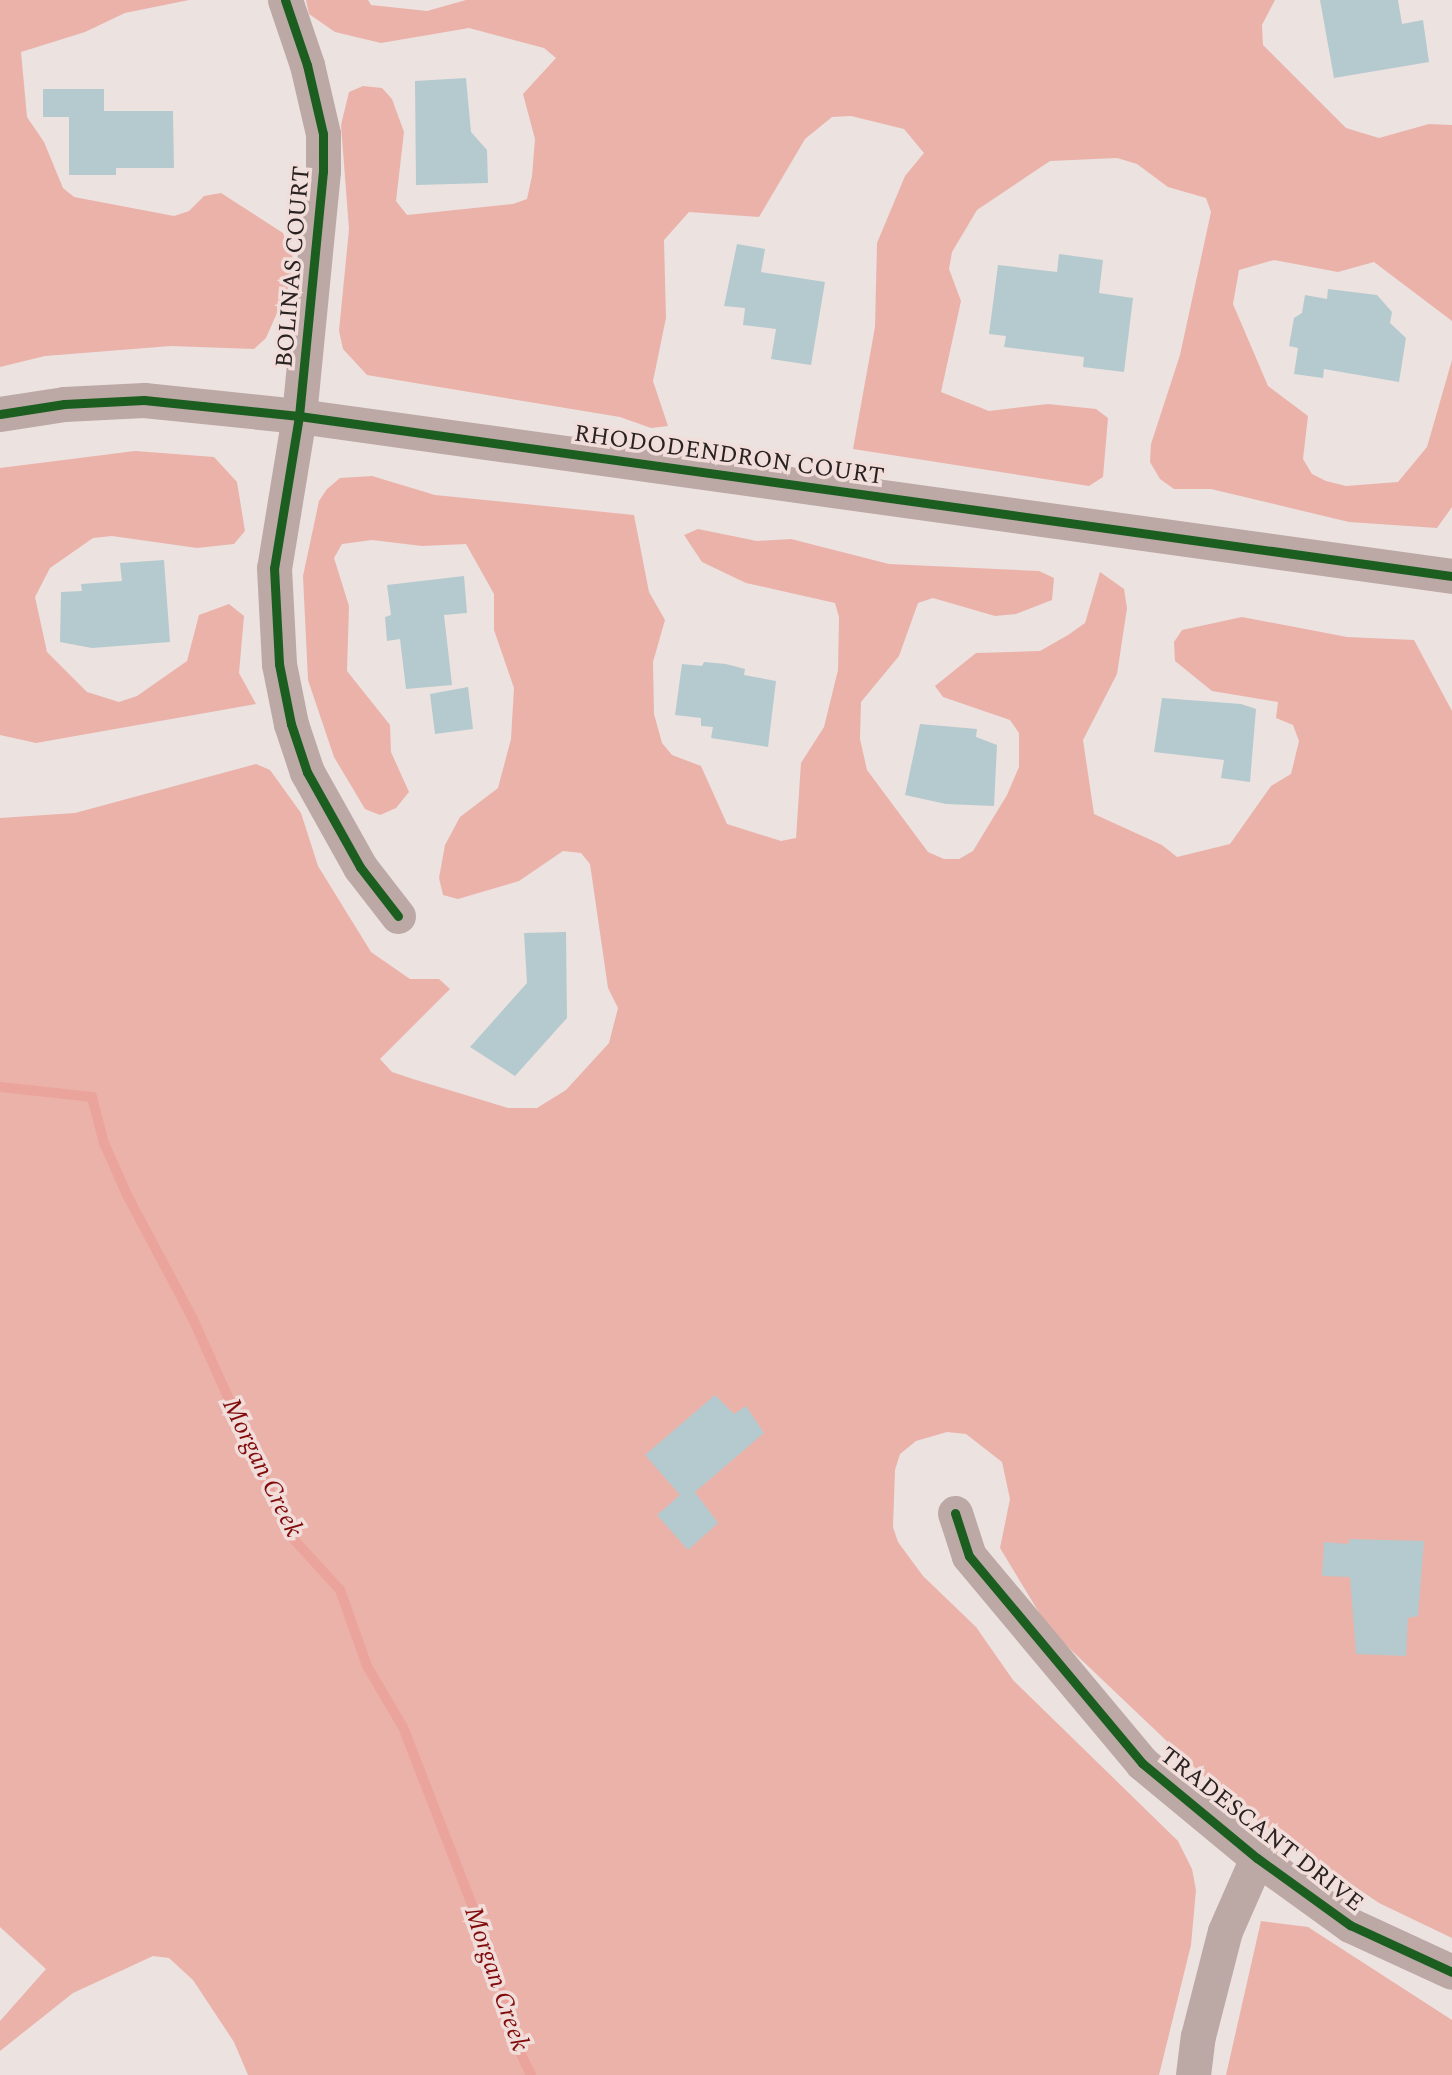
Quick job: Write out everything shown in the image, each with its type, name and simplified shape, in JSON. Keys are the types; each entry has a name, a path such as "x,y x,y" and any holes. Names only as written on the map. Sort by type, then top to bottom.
{"street":[{"name":"BOLINAS COURT","path":"285,0 307,65 323,134 322,215 299,416 274,568 279,664 291,724 330,818 397,916"},
{"name":"RHODODENDRON COURT","path":"0,414 64,404 144,400 299,416 1452,576"},
{"name":"TRADESCANT DRIVE","path":"956,1513 969,1556 1142,1763 1257,1858 1350,1926 1452,1972"},
{"path":"1194,2075 1198,2036 1225,1931 1257,1858"}],"shaded area":[{"path":"0,0 189,0 125,13 85,32 21,52 27,117 44,142 63,188 74,197 174,216 189,211 204,196 221,193 283,233 295,263 292,279 266,338 254,349 171,346 45,356 0,367"},
{"path":"306,0 368,0 371,5 427,11 466,0 1275,0 1262,25 1263,45 1346,128 1379,138 1429,124 1452,125 1452,321 1374,262 1338,272 1274,260 1239,270 1233,304 1268,386 1308,416 1303,459 1312,474 1326,481 1346,486 1398,482 1427,447 1452,360 1452,507 1437,528 1349,522 1211,489 1174,489 1160,479 1150,462 1151,444 1180,355 1211,212 1206,198 1168,187 1137,164 1117,158 1050,161 977,210 952,252 949,269 961,301 941,392 989,411 1048,404 1096,409 1108,418 1103,477 1089,486 853,449 875,327 877,243 905,176 924,153 904,129 851,116 832,117 805,139 759,217 689,212 664,240 666,318 653,381 668,426 651,428 620,417 367,375 343,349 339,331 349,229 341,125 349,92 363,86 382,88 392,99 404,132 396,201 407,215 513,204 527,199 532,176 535,139 523,94 556,58 544,48 469,28 381,43 335,32 309,14"},
{"path":"135,451 214,457 237,482 245,531 234,544 197,548 112,536 93,538 50,568 35,597 47,652 87,692 119,702 137,696 187,661 199,615 229,604 244,616 239,673 256,704 36,743 0,735 0,468"},
{"path":"372,476 435,495 634,515 649,592 665,620 653,662 654,714 662,743 672,755 701,766 727,824 781,841 796,838 801,763 824,727 838,670 839,617 835,603 746,583 702,562 684,535 698,529 757,541 791,539 889,564 1039,571 1054,578 1052,600 1016,614 995,616 933,598 918,603 899,656 861,702 860,739 867,770 928,852 944,859 959,859 973,851 1007,795 1019,767 1019,733 1010,720 943,697 935,686 976,653 1040,651 1068,635 1085,623 1100,572 1124,589 1127,608 1117,674 1083,740 1094,814 1162,845 1177,857 1230,844 1271,786 1291,774 1299,741 1293,725 1276,718 1278,702 1212,691 1175,661 1174,642 1182,630 1242,617 1347,637 1414,640 1452,711 1452,1938 1379,1903 1233,1804 1049,1629 1000,1548 1010,1499 1002,1462 966,1434 947,1432 916,1441 900,1454 895,1470 893,1527 898,1542 923,1576 976,1627 1013,1680 1178,1841 1192,1869 1196,1890 1191,1945 1159,2075 248,2075 234,2042 193,1980 169,1958 153,1956 73,1993 0,2051 0,2021 46,1969 0,1927 0,818 75,813 256,764 270,770 301,813 318,866 371,952 410,979 439,979 450,989 380,1059 392,1072 413,1079 508,1108 537,1108 566,1090 609,1043 618,1008 608,988 590,864 581,853 563,851 519,881 458,899 443,895 439,878 445,845 460,817 498,788 511,739 514,688 494,630 494,594 466,544 422,546 372,540 342,544 334,558 349,606 347,671 390,725 391,752 409,792 396,808 380,815 365,809 334,757 308,680 303,576 319,501 327,489 340,478"},
{"path":"1261,1921 1308,1927 1452,2020 1452,2075 1226,2075"}],"building":[{"path":"1320,0 1398,0 1402,24 1423,20 1429,62 1334,78"},
{"path":"466,78 471,132 487,150 488,183 416,185 415,81"},
{"path":"43,89 104,89 104,111 173,111 174,168 116,168 116,175 69,175 69,117 43,117"},
{"path":"737,244 765,249 761,272 825,282 811,365 771,359 776,329 743,325 745,308 724,306"},
{"path":"1059,254 1103,260 1099,293 1133,298 1124,372 1083,367 1084,357 1004,347 1006,336 989,334 998,265 1057,272"},
{"path":"1328,289 1377,295 1392,312 1390,323 1406,338 1399,382 1324,369 1323,378 1294,374 1298,348 1289,346 1294,318 1302,313 1305,295 1327,299"},
{"path":"164,560 170,642 92,648 60,642 61,592 82,591 81,584 122,581 120,563"},
{"path":"464,576 467,613 444,615 452,685 406,689 400,639 387,641 385,617 391,615 387,585"},
{"path":"704,662 745,669 744,675 776,681 768,747 711,738 713,727 701,726 701,718 675,715 682,664 702,666"},
{"path":"468,687 473,729 435,734 430,694"},
{"path":"1162,698 1241,704 1256,709 1250,782 1221,778 1224,760 1154,752"},
{"path":"920,724 977,729 976,737 997,745 994,806 946,804 905,795"},
{"path":"566,932 567,1018 515,1076 470,1047 527,983 524,933"},
{"path":"715,1395 734,1414 746,1406 764,1433 695,1492 718,1523 688,1550 657,1515 680,1495 645,1455"},
{"path":"1350,1539 1424,1541 1418,1616 1408,1618 1406,1656 1356,1654 1350,1577 1322,1576 1324,1542 1348,1544"}],"waterway":[{"name":"Morgan Creek","path":"0,1087 92,1097 104,1143 127,1195 193,1319 289,1534 340,1590 367,1666 403,1727 492,1957 512,2035 531,2075"}],"cycle path":[{"path":"285,0 307,65 323,134 323,171 299,416 274,568 279,664 291,724 307,772 360,867 398,916"},
{"path":"0,414 64,404 144,400 299,416 1452,576"},
{"path":"955,1513 969,1556 1142,1763 1257,1858 1350,1925 1452,1972"}]}
